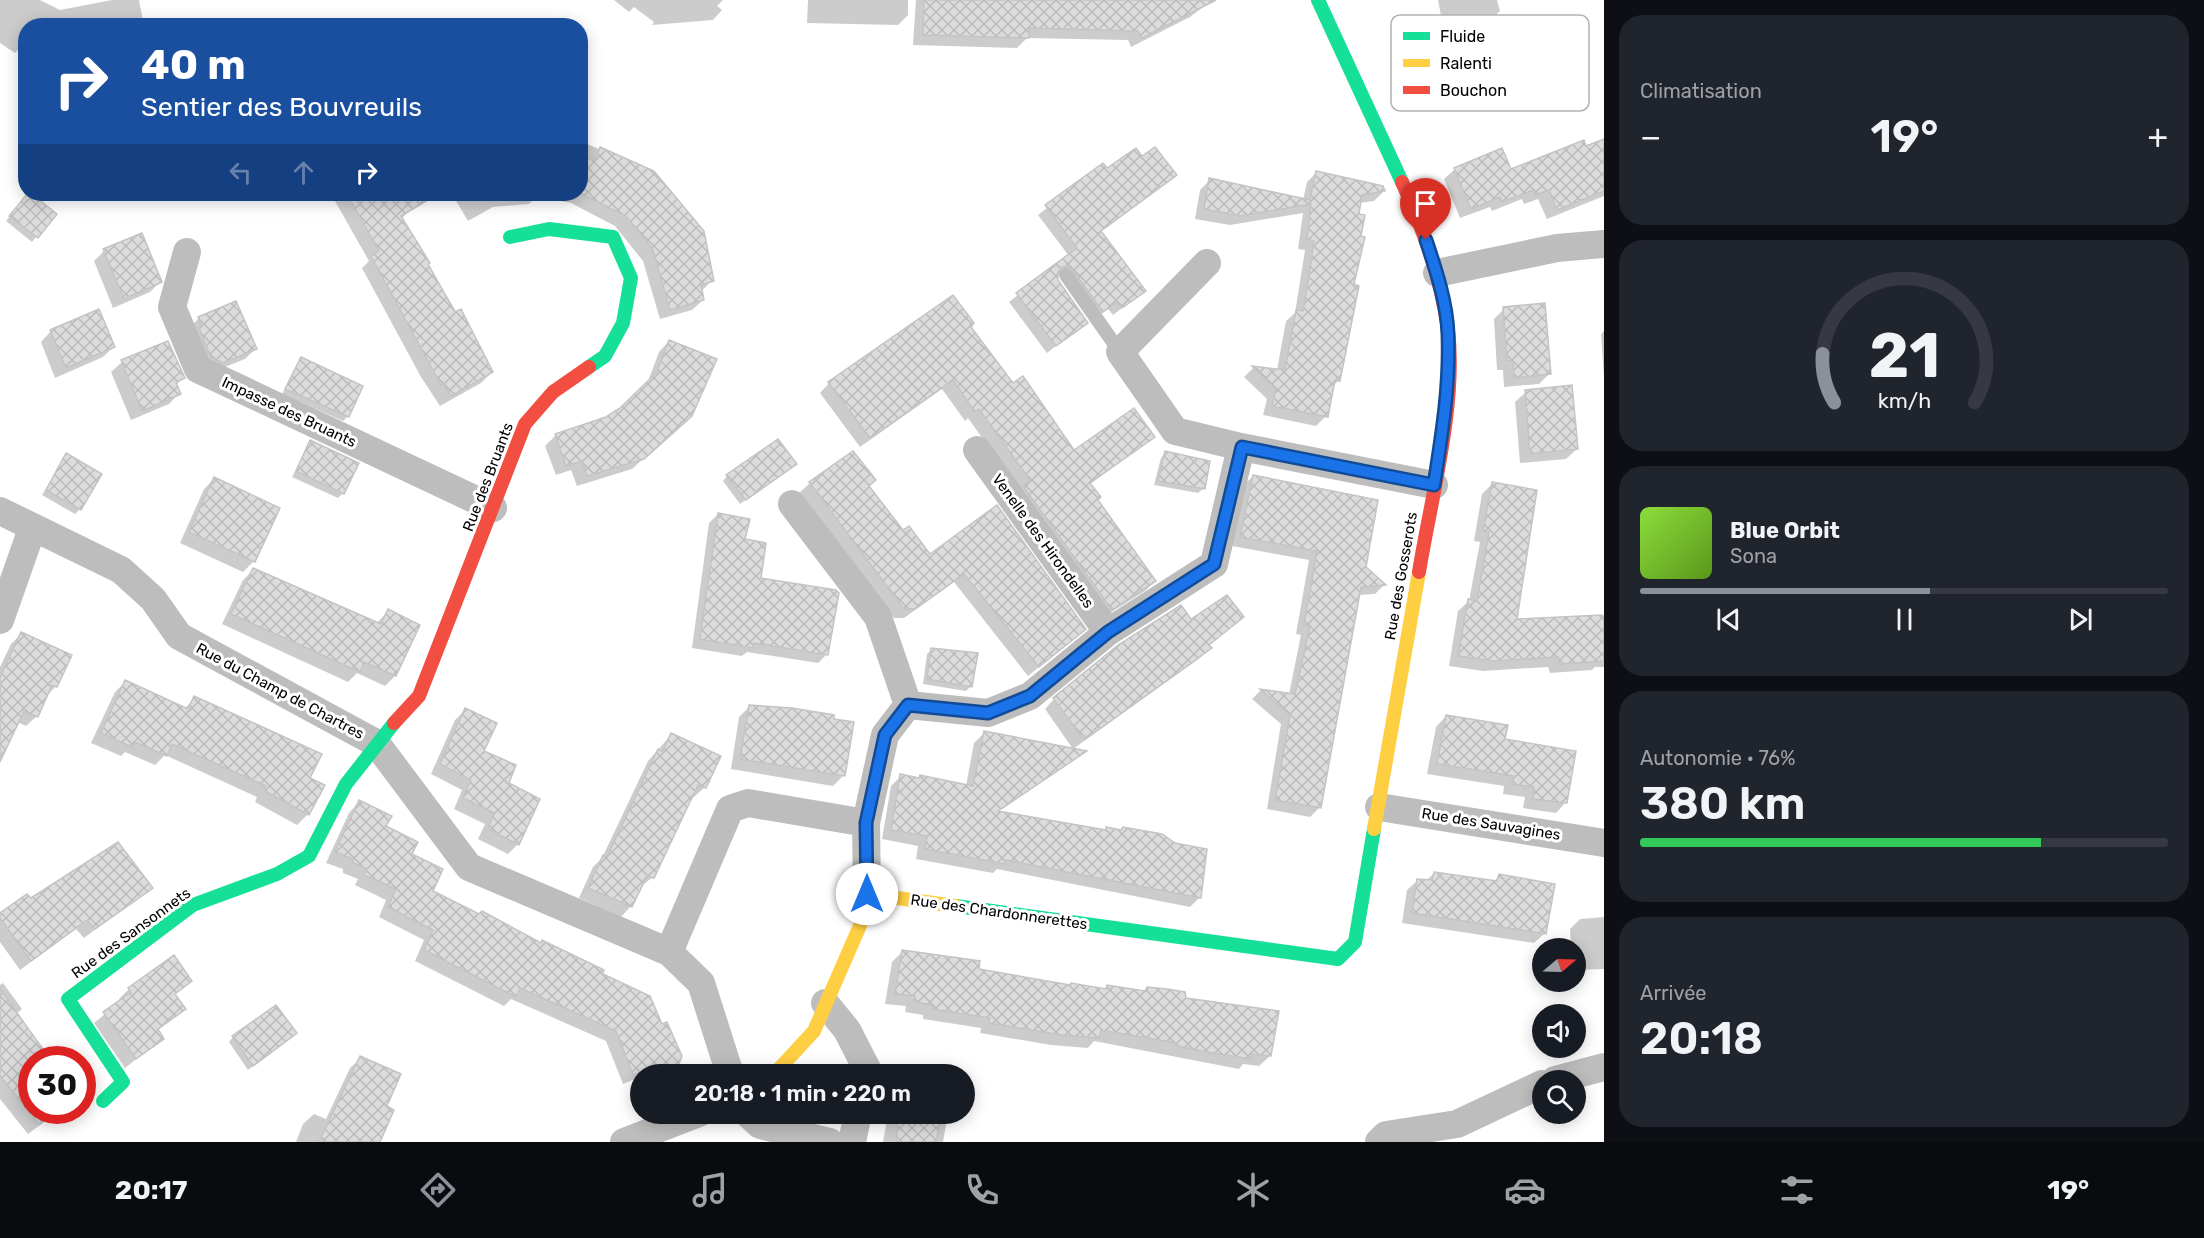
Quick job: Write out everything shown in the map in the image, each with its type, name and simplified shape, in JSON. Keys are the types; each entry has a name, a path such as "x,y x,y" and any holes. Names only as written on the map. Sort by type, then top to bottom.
{"street":[{"name":"Rue des Gosserots","path":"1318,0 1421,224 1437,273 1448,332 1448,401 1379,807 1355,942 1338,959"},
{"name":"Rue des Bruants","path":"376,743 419,696 525,424 553,392 605,356 623,322 631,278 613,237 549,230 510,237"},
{"path":"1437,273 1557,248 1604,244"},
{"name":"Impasse des Bruants","path":"187,252 172,307 198,369 493,508"},
{"path":"1207,263 1120,352 1175,431 1242,447 1434,485"},
{"path":"908,705 988,713 1030,696 1108,632 1214,564 1242,447"},
{"name":"Venelle des Hirondelles","path":"977,450 1108,632"},
{"path":"792,504 878,617 908,705"},
{"name":"Rue du Champ de Chartres","path":"0,511 32,529 121,570 153,599 178,636 376,743 469,867 669,951"},
{"path":"0,620 32,529"},
{"path":"784,1064 814,1031 862,921 867,894 866,823 885,735 908,705"},
{"name":"Rue des Sansonnets","path":"103,1101 123,1082 68,999 193,905 277,874 309,856 346,784 376,743"},
{"path":"727,1064 701,983 669,951 730,809 748,803 866,823"},
{"name":"Rue des Sauvagines","path":"1379,807 1604,843"},
{"name":"Rue des Chardonnerettes","path":"867,894 1338,959"},
{"path":"825,1003 847,1030 864,1064"},
{"path":"1586,1072 1604,1067"},
{"path":"1379,1142 1386,1135 1456,1124 1532,1089"},
{"path":"624,1142 671,1124"},
{"path":"759,1124 830,1142"},
{"path":"852,1142 856,1124"}],"lane":[{"path":"1066,275 1120,352"}],"building":[{"path":"924,0 1216,0 1142,38 1138,31 1029,28 1029,38 923,35"},
{"path":"1604,139 1604,191 1557,210 1549,190 1535,195 1533,190 1502,202 1500,197 1471,209 1454,168 1502,148 1511,169 1584,140 1586,146"},
{"path":"600,147 654,171 704,231 714,281 701,285 704,300 670,310 653,250 626,216 588,197 588,160 595,160"},
{"path":"1155,147 1177,175 1101,231 1146,291 1122,308 1117,302 1103,312 1073,270 1069,267 1061,267 1058,280 1088,323 1056,346 1016,293 1077,248 1045,205 1103,163 1107,168 1136,148 1142,156"},
{"path":"1316,171 1383,186 1385,191 1362,195 1359,214 1365,215 1361,236 1365,237 1354,284 1359,286 1340,381 1335,380 1328,417 1272,406 1276,389 1252,366 1285,370 1296,310 1303,311 1309,276 1314,241 1307,239 1311,204 1240,216 1204,209 1209,178 1310,200"},
{"path":"21,201 41,201 57,214 38,238 9,216"},
{"path":"351,201 426,201 401,216 430,263 428,264 455,312 461,309 493,372 451,396 443,383 441,385 371,256 379,251"},
{"path":"142,233 162,282 124,299 103,249"},
{"path":"953,295 974,323 971,327 1013,383 1023,376 1074,450 1134,408 1155,437 1090,483 1101,497 1098,500 1156,581 1112,610 1023,486 1030,480 979,409 975,412 953,380 870,438 828,382"},
{"path":"236,301 257,349 223,363 211,357 199,328 202,327 198,317"},
{"path":"1545,303 1551,374 1514,378 1513,361 1507,360 1503,307"},
{"path":"99,309 115,347 66,368 50,330"},
{"path":"669,340 717,359 692,416 644,459 587,476 582,461 566,466 555,434 606,417 620,408 657,372"},
{"path":"168,341 185,378 176,382 181,394 142,411 121,360"},
{"path":"301,357 363,386 349,417 285,389"},
{"path":"1572,385 1578,449 1530,454 1525,390"},
{"path":"778,439 797,464 746,500 726,475"},
{"path":"310,440 359,463 344,494 296,471"},
{"path":"853,451 876,480 869,486 903,530 909,526 930,554 997,505 1086,629 1039,667 964,574 915,609 904,609 809,482"},
{"path":"1165,451 1210,461 1205,489 1158,481"},
{"path":"66,453 102,474 81,510 46,490"},
{"path":"1253,475 1378,500 1366,567 1386,585 1361,587 1321,808 1275,800 1290,715 1260,689 1295,694 1310,626 1304,625 1317,551 1240,537"},
{"path":"214,477 280,508 255,562 189,532"},
{"path":"1492,482 1537,490 1517,619 1602,615 1604,617 1604,661 1560,664 1558,657 1494,661 1458,656 1468,599 1477,601 1489,532 1483,531"},
{"path":"718,513 750,519 745,539 766,543 761,578 836,590 839,593 828,655 754,643 753,648 700,639"},
{"path":"253,568 381,624 388,609 420,625 396,676 364,662 360,672 231,614"},
{"path":"1227,595 1244,617 1209,645 1212,648 1084,740 1053,698 1118,645 1181,605 1191,619"},
{"path":"21,632 72,655 57,687 52,685 38,717 24,711 0,762 0,677"},
{"path":"931,648 978,653 972,687 927,679"},
{"path":"125,680 188,709 194,696 322,754 310,778 325,785 309,815 265,791 266,786 172,744 167,756 135,742 132,747 101,733"},
{"path":"749,705 792,708 834,715 834,719 854,722 845,776 740,759"},
{"path":"465,708 497,723 484,751 516,765 509,783 540,799 519,845 488,829 494,813 463,798 471,780 440,764"},
{"path":"1446,715 1508,725 1505,739 1576,751 1567,803 1533,799 1534,787 1512,784 1513,776 1437,764"},
{"path":"984,731 1087,751 998,811 1106,830 1106,827 1121,830 1123,827 1162,834 1175,843 1207,849 1201,898 1006,860 1005,864 925,849 927,836 891,830 900,774 919,778 920,775 973,786"},
{"path":"671,733 721,756 706,788 698,785 654,878 647,876 632,907 588,888 603,855 607,857 658,749 662,752"},
{"path":"359,800 392,816 386,826 418,842 412,854 443,869 433,891 479,914 482,911 541,943 542,940 604,970 603,974 650,996 662,1024 667,1022 682,1056 679,1064 630,1064 630,1067 616,1031 520,988 516,997 424,950 433,930 388,907 396,889 364,875 367,869 353,863 353,859 335,852"},
{"path":"118,842 153,888 95,929 87,920 31,961 0,918 0,913 27,894 31,898"},
{"path":"1434,872 1497,881 1499,874 1555,884 1546,934 1412,913 1417,879 1432,880"},
{"path":"902,950 980,961 979,969 1070,985 1071,983 1106,989 1107,985 1145,991 1147,987 1167,989 1185,992 1186,998 1279,1011 1271,1056 1251,1054 1251,1059 1101,1030 1099,1038 1062,1035 989,1023 990,1018 933,1009 933,1005 914,1002 915,996 895,994"},
{"path":"174,955 192,981 175,994 186,1009 158,1029 164,1039 136,1059 103,1012 131,992 128,988"},
{"path":"0,989 41,1046 18,1046 18,1098 0,1076"},
{"path":"276,1005 297,1033 253,1066 232,1036"},
{"path":"360,1056 401,1074 387,1106 394,1110 380,1142 319,1142"},
{"path":"892,1124 939,1124 936,1142 896,1142 898,1125"}],"traffic: fast":[{"path":"1318,0 1402,182"},
{"path":"510,237 549,229 613,237 631,278 623,323 605,356 589,367"},
{"path":"103,1101 123,1082 68,999 193,905 277,874 309,856 346,784 394,723"},
{"path":"956,906 1338,959 1355,942 1374,829"}],"traffic: slow":[{"path":"1374,829 1419,572"},
{"path":"784,1064 814,1031 862,921 867,894 956,906"}],"traffic: jam":[{"path":"1402,182 1436,273 1445,311 1450,359 1446,420 1419,572"},
{"path":"394,723 419,696 525,424 553,392 589,367"}],"route":[{"path":"867,894 866,823 885,735 908,705 988,713 1030,696 1108,632 1214,564 1242,447 1434,485 1448,401 1448,332 1437,273 1426,240"}]}
